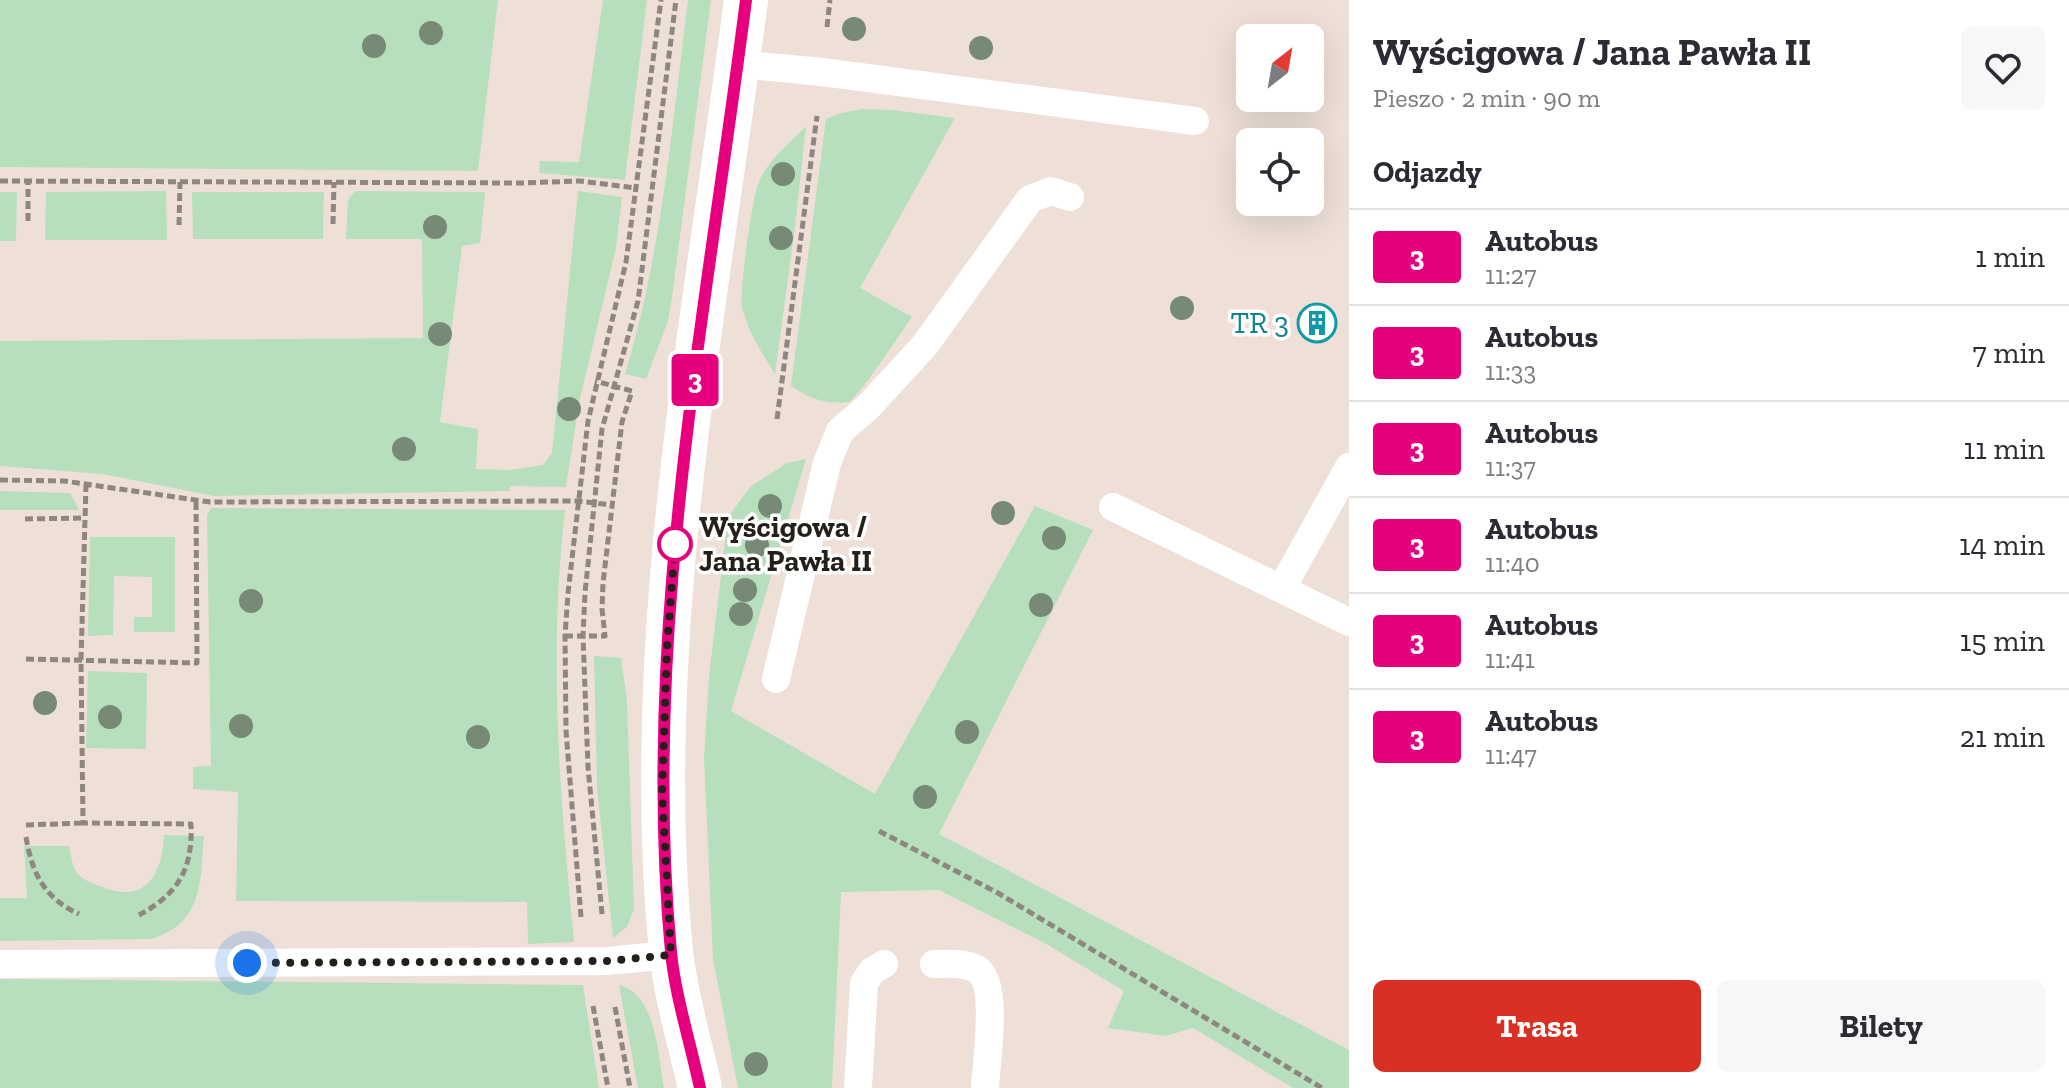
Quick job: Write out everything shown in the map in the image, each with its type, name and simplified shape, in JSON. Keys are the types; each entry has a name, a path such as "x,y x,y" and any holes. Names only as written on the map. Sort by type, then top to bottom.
{"street":[{"path":"700,1088 671,955 662,792 667,648 675,544 746,0"}],"lane":[{"path":"738,64 822,72 1195,121"},
{"path":"776,679 827,463 840,431 868,407 925,345 1030,199 1051,191 1070,197"},
{"path":"1282,588 1349,467"},
{"path":"1113,507 1349,622"},
{"path":"0,964 585,962 671,955"},
{"path":"858,1088 864,983 872,971 884,964"},
{"path":"934,964 963,965 978,970 986,981 990,1007 985,1088"}],"path":[{"path":"608,1088 585,962 566,731 565,636 578,501 595,381 620,293 661,0"},
{"path":"777,419 806,218 830,0"},
{"path":"0,181 579,181 636,188"},
{"path":"28,181 28,221"},
{"path":"179,225 180,182"},
{"path":"333,224 334,182"},
{"path":"565,636 605,636 602,609 612,505 622,422 632,391 595,381"},
{"path":"0,480 64,481 210,502 578,501 612,505"},
{"path":"83,823 81,660 86,484"},
{"path":"26,659 197,663 196,499"},
{"path":"25,519 85,518"},
{"path":"26,825 191,824 187,868 176,887 159,904 137,916 125,918"},
{"path":"879,831 998,893 1322,1088"},
{"path":"26,837 35,874 46,892 59,903 85,916"}],"green space":[{"path":"0,0 498,0 478,171 0,167"},
{"path":"603,0 647,0 625,180 539,173 540,161 579,162"},
{"path":"688,0 711,0 668,321 646,379 625,374 657,235"},
{"path":"863,109 955,118 860,288 912,317 850,402 826,402 791,386 826,119"},
{"path":"806,127 775,374 745,316 742,284 758,184 779,153"},
{"path":"166,191 167,240 45,240 46,192"},
{"path":"355,191 485,192 480,243 462,246 440,422 478,429 476,469 509,470 543,465 552,453 578,191 622,197 616,248 579,403 566,487 510,486 510,491 214,496 102,474 0,466 0,341 423,338 422,239 346,239 348,200"},
{"path":"0,192 17,192 16,241 0,241"},
{"path":"192,192 324,192 323,239 193,239"},
{"path":"806,459 731,711 875,794 1035,506 1093,530 939,834 1349,1050 1349,1088 1293,1088 1193,1028 1166,1036 1108,1028 1124,991 1043,942 939,890 841,892 832,1088 738,1088 713,959 704,758 709,676 728,517 751,486 787,463"},
{"path":"0,491 70,493 79,510 0,510"},
{"path":"211,508 565,510 557,619 558,726 574,942 528,944 527,902 236,901 238,792 193,789 193,767 211,766 207,515"},
{"path":"90,537 175,537 175,632 134,632 134,617 152,617 152,577 114,576 113,635 88,636"},
{"path":"594,656 621,658 627,701 634,909 627,927 613,938 597,788"},
{"path":"88,671 147,673 146,749 86,748"},
{"path":"164,835 204,836 196,898 182,922 169,932 152,939 0,941 0,898 27,898 24,846 69,846 75,870 83,879 98,886 130,892 140,889 155,874"},
{"path":"0,979 583,985 599,1088 0,1088"},
{"path":"619,985 632,991 648,1013 654,1028 664,1088 638,1088"}],"bus line":[{"name":"3","path":"700,1088 671,955 662,792 667,648 675,544 746,0"}],"place":[{"name":"TR 3","path":"1317,323"},
{"name":"Wyścigowa / Jana Pawła II","path":"675,544"}],"route":[{"path":"247,963 607,961 671,955 662,792 667,648 675,544"}]}
